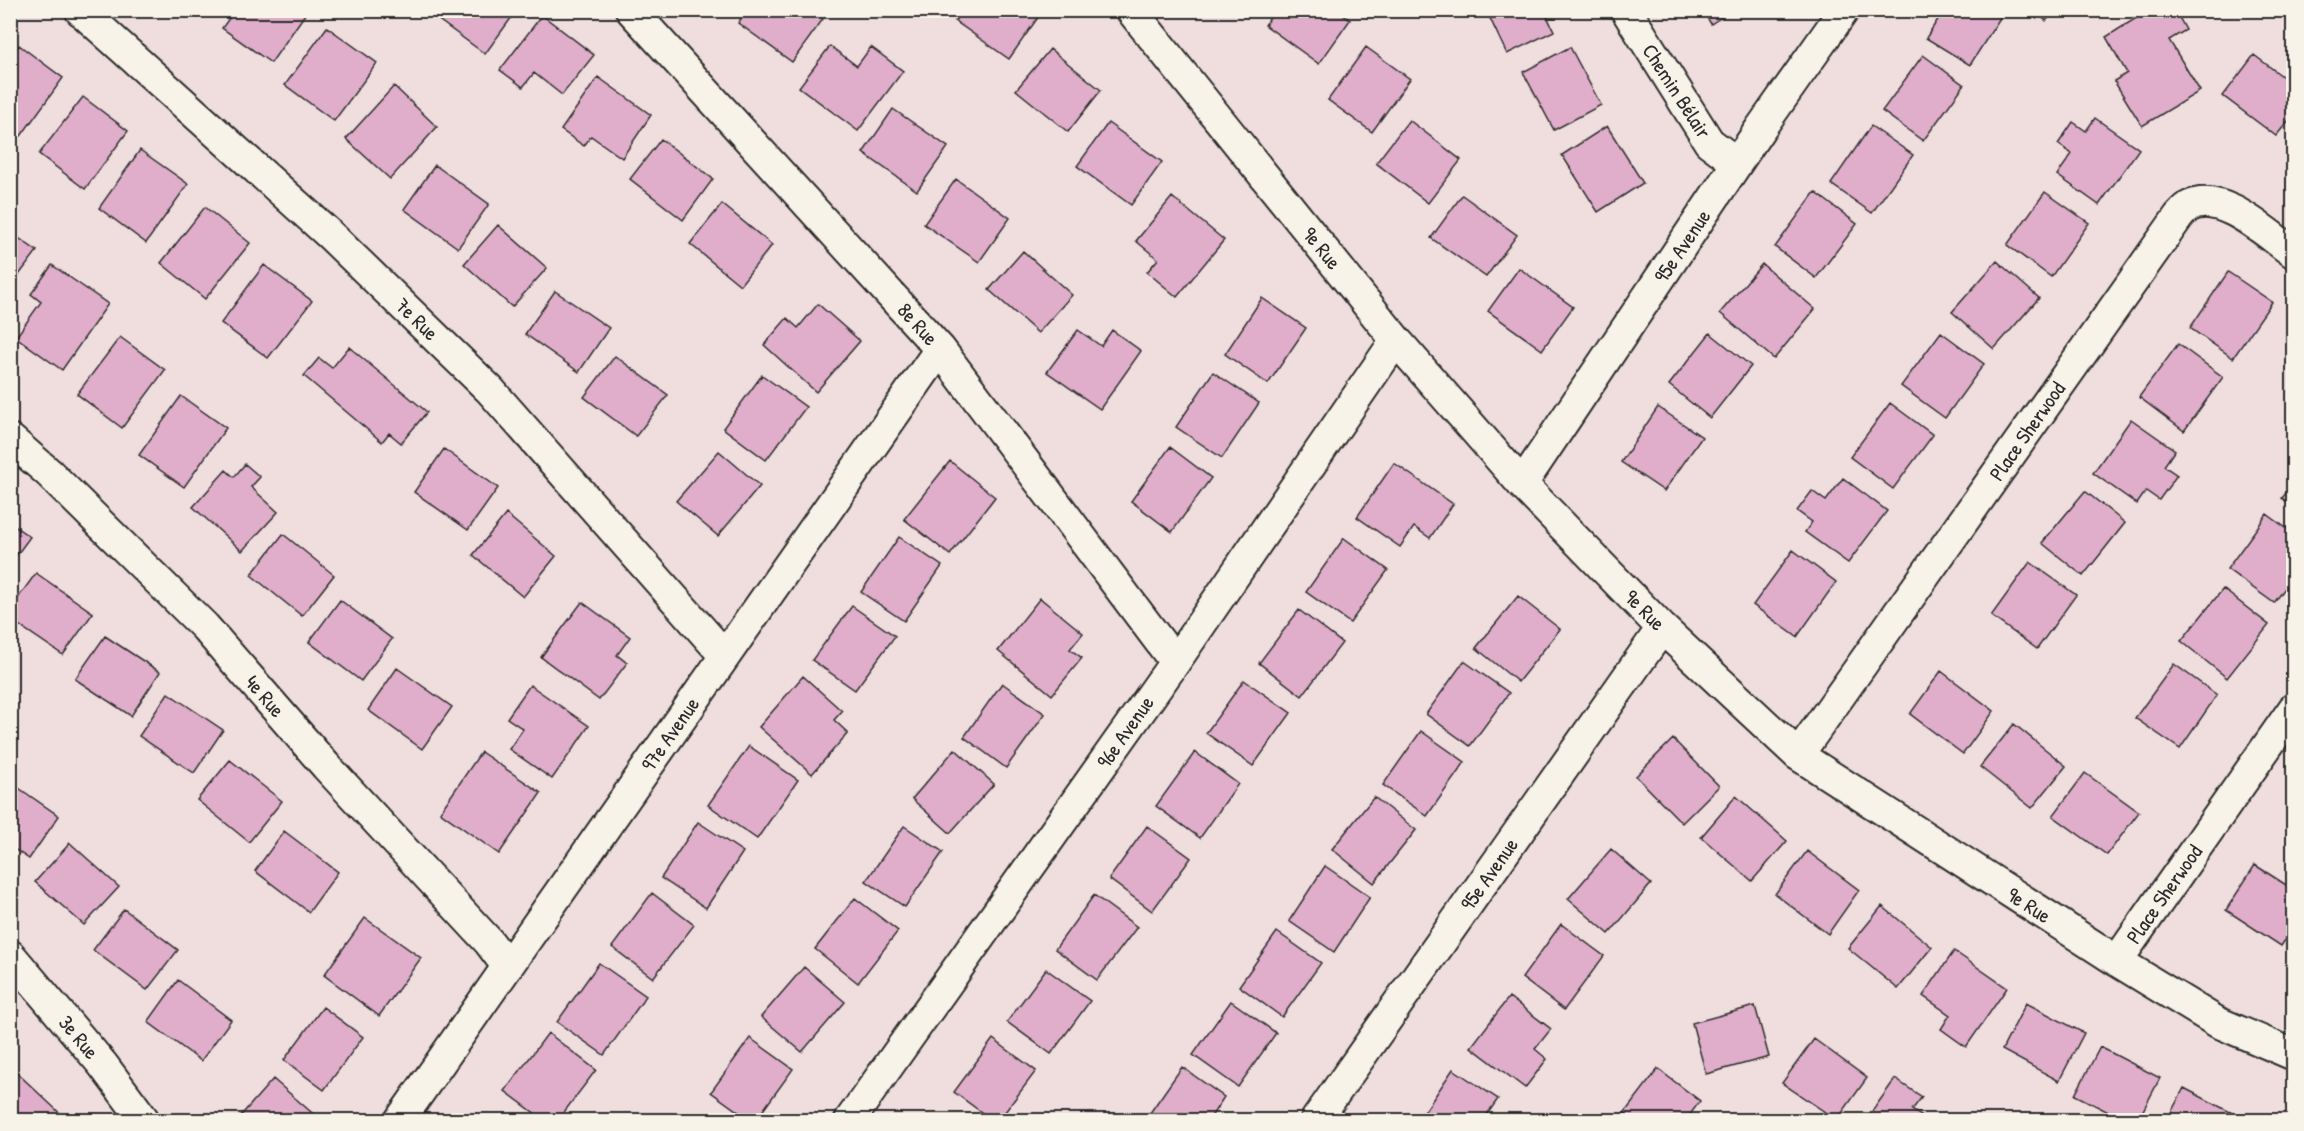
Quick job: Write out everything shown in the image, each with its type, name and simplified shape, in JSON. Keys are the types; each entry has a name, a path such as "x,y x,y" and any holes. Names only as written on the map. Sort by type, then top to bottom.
{"street":[{"name":"7e Rue","path":"80,10 329,234 490,390 724,655"},
{"name":"8e Rue","path":"631,10 940,349 1175,662"},
{"name":"9e Rue","path":"1131,10 1396,340 1522,484 1662,628 1798,755 2117,961 2217,1022 2294,1056"},
{"name":"Chemin Bélair","path":"1626,10 1709,142 1737,163"},
{"name":"95e Avenue","path":"1522,484 1737,163 1844,10"},
{"name":"Place Sherwood","path":"1798,755 2179,216 2190,206 2207,203 2222,206 2237,212 2294,253"},
{"name":"96e Avenue","path":"861,1117 1396,340"},
{"name":"97e Avenue","path":"400,1120 940,349"},
{"name":"4e Rue","path":"10,439 49,473 205,627 326,766 489,942 507,966"},
{"name":"95e Avenue","path":"1316,1120 1662,628"},
{"name":"Place Sherwood","path":"2117,961 2294,708"},
{"name":"3e Rue","path":"10,955 103,1065 144,1120"}],"building":[{"path":"235,10 308,10 271,63 222,28"},
{"path":"425,10 517,10 485,54"},
{"path":"747,10 811,10 823,19 792,62 738,23"},
{"path":"962,10 1030,10 1039,16 1009,59 955,21"},
{"path":"1275,10 1336,10 1350,20 1319,64 1265,25"},
{"path":"1486,10 1544,10 1554,31 1507,54"},
{"path":"1702,10 1732,10 1711,24"},
{"path":"1944,10 2005,10 1970,65 1926,38"},
{"path":"2034,10 2055,10 2046,21"},
{"path":"2149,10 2175,10 2186,30 2169,40 2200,91 2142,126 2114,81 2127,73 2106,37"},
{"path":"542,15 594,55 562,95 534,73 523,87 500,70"},
{"path":"327,27 377,63 334,121 285,85"},
{"path":"19,45 63,78 21,136 10,128 10,57"},
{"path":"830,46 857,66 871,47 903,71 858,131 799,87"},
{"path":"1366,47 1410,79 1372,132 1328,100"},
{"path":"1570,47 1601,105 1554,130 1523,72"},
{"path":"1050,49 1101,90 1068,132 1016,90"},
{"path":"1923,55 1964,85 1923,141 1882,111"},
{"path":"2254,55 2294,85 2294,114 2276,136 2223,96"},
{"path":"598,77 651,115 622,158 591,136 584,146 561,130"},
{"path":"394,86 437,127 390,179 346,139"},
{"path":"83,97 128,131 85,189 39,154"},
{"path":"893,109 948,147 917,191 863,153"},
{"path":"2095,118 2139,149 2099,205 2057,175 2072,154 2058,144 2073,122 2086,131"},
{"path":"1409,120 1461,160 1428,203 1376,163"},
{"path":"1108,123 1162,162 1131,205 1077,166"},
{"path":"1607,126 1643,183 1598,212 1562,155"},
{"path":"1871,126 1913,155 1872,213 1831,184"},
{"path":"661,139 713,179 683,220 630,179"},
{"path":"140,150 188,184 146,243 99,208"},
{"path":"435,165 489,204 458,248 404,209"},
{"path":"956,179 1010,218 979,262 924,224"},
{"path":"1815,192 1857,224 1816,278 1775,247"},
{"path":"2045,192 2089,223 2051,277 2007,245"},
{"path":"1462,195 1517,235 1486,277 1431,238"},
{"path":"1172,197 1224,240 1177,297 1147,272 1158,259 1136,241"},
{"path":"722,204 772,245 740,285 690,244"},
{"path":"205,207 250,243 205,299 161,263"},
{"path":"498,225 547,268 512,307 464,264"},
{"path":"10,232 37,251 10,287"},
{"path":"1023,251 1072,295 1038,333 989,290"},
{"path":"1997,261 2039,298 1994,349 1952,312"},
{"path":"1762,264 1815,309 1774,359 1720,313"},
{"path":"52,265 108,304 62,370 16,337 41,302 31,294"},
{"path":"264,265 312,301 268,358 221,323"},
{"path":"1519,268 1573,307 1542,350 1488,311"},
{"path":"2228,272 2272,302 2233,358 2190,328"},
{"path":"555,291 609,328 579,372 525,334"},
{"path":"1262,298 1306,328 1268,384 1225,354"},
{"path":"818,304 860,341 816,392 764,345 787,318 798,328"},
{"path":"1078,330 1101,346 1112,330 1141,351 1100,409 1047,372"},
{"path":"1941,332 1984,364 1945,418 1901,386"},
{"path":"1710,333 1751,366 1710,418 1669,385"},
{"path":"120,337 165,370 122,428 77,394"},
{"path":"2178,344 2223,377 2184,431 2139,397"},
{"path":"349,347 427,412 401,443 389,433 382,442 304,376 319,358 332,368"},
{"path":"615,356 668,395 636,436 584,397"},
{"path":"1213,372 1259,403 1222,458 1176,427"},
{"path":"762,375 806,407 766,460 723,428"},
{"path":"181,396 226,428 184,487 139,455"},
{"path":"1890,403 1933,435 1893,489 1850,457"},
{"path":"1658,407 1702,437 1664,491 1621,462"},
{"path":"2131,419 2175,450 2164,466 2177,475 2159,500 2146,491 2137,504 2093,473"},
{"path":"1170,447 1211,478 1172,532 1131,501"},
{"path":"444,449 498,488 468,530 414,492"},
{"path":"719,451 760,486 718,536 676,501"},
{"path":"950,461 995,497 950,555 904,519"},
{"path":"1394,463 1453,504 1430,538 1414,527 1400,547 1357,517"},
{"path":"245,464 260,477 251,487 278,512 242,551 193,507 226,470 234,477"},
{"path":"1843,478 1887,511 1848,563 1805,532 1812,522 1797,511 1812,491 1826,501"},
{"path":"2294,483 2294,507 2282,498"},
{"path":"2085,491 2125,523 2083,576 2042,543"},
{"path":"506,514 556,556 523,597 473,555"},
{"path":"2267,514 2294,534 2294,576 2274,603 2227,569"},
{"path":"10,523 30,537 10,564"},
{"path":"283,534 334,575 302,616 251,575"},
{"path":"899,537 942,566 904,621 861,592"},
{"path":"1344,538 1388,570 1350,623 1306,592"},
{"path":"1793,550 1836,582 1797,637 1753,605"},
{"path":"2030,562 2076,595 2037,649 1991,616"},
{"path":"36,573 93,613 63,655 10,619 10,609"},
{"path":"2223,589 2269,625 2227,678 2181,641"},
{"path":"1518,596 1560,629 1518,682 1476,648"},
{"path":"1040,598 1083,633 1070,649 1082,658 1052,695 998,651"},
{"path":"340,600 392,639 361,681 309,642"},
{"path":"582,602 630,637 617,655 627,663 599,700 541,657"},
{"path":"852,606 895,636 855,690 812,660"},
{"path":"1299,610 1342,643 1302,696 1259,663"},
{"path":"105,636 160,672 131,716 75,679"},
{"path":"1464,661 1509,693 1470,746 1426,714"},
{"path":"2174,664 2217,695 2180,749 2135,718"},
{"path":"397,668 452,707 422,749 368,710"},
{"path":"1941,671 1994,711 1963,754 1910,714"},
{"path":"803,676 842,711 834,720 848,733 812,774 759,727"},
{"path":"1244,680 1291,713 1253,766 1206,733"},
{"path":"1002,683 1045,714 1006,768 964,737"},
{"path":"530,685 589,726 552,779 509,749 523,729 507,718"},
{"path":"168,693 223,730 194,773 139,736"},
{"path":"2014,724 2066,766 2032,808 1980,767"},
{"path":"1421,731 1465,762 1427,816 1383,785"},
{"path":"1673,739 1719,786 1682,823 1636,776"},
{"path":"749,746 798,780 757,839 708,805"},
{"path":"955,749 994,784 950,833 912,799"},
{"path":"481,752 541,793 499,854 440,812"},
{"path":"1195,752 1238,784 1200,838 1156,806"},
{"path":"230,760 282,801 249,842 197,800"},
{"path":"2085,773 2139,812 2107,855 2053,816"},
{"path":"10,782 59,816 29,859 10,846"},
{"path":"1736,796 1787,841 1752,881 1701,837"},
{"path":"1374,797 1416,830 1374,883 1332,849"},
{"path":"698,822 743,852 706,908 661,878"},
{"path":"904,826 943,852 905,907 866,881"},
{"path":"1147,826 1191,858 1152,911 1109,879"},
{"path":"284,831 338,872 309,912 255,871"},
{"path":"70,843 119,887 84,925 35,882"},
{"path":"1611,849 1651,884 1609,934 1568,899"},
{"path":"1807,851 1859,890 1828,934 1775,894"},
{"path":"2255,865 2294,890 2294,927 2281,946 2226,910"},
{"path":"1325,866 1370,897 1334,952 1289,921"},
{"path":"652,893 694,925 653,978 612,947"},
{"path":"1094,895 1137,927 1097,980 1055,949"},
{"path":"855,898 898,931 858,983 815,949"},
{"path":"1882,906 1932,947 1898,989 1848,948"},
{"path":"124,909 178,950 147,990 93,950"},
{"path":"365,918 421,958 379,1016 324,975"},
{"path":"1561,924 1604,956 1564,1010 1522,978"},
{"path":"1277,932 1321,963 1282,1017 1239,986"},
{"path":"1954,951 2007,988 1966,1047 1941,1029 1950,1015 1923,996"},
{"path":"599,963 646,996 604,1055 557,1022"},
{"path":"804,967 845,1002 802,1052 761,1017"},
{"path":"1046,969 1090,1001 1051,1054 1007,1022"},
{"path":"178,980 231,1020 201,1061 148,1022"},
{"path":"1509,997 1551,1029 1535,1049 1547,1059 1525,1088 1471,1047"},
{"path":"1231,1001 1276,1033 1238,1087 1193,1055"},
{"path":"2026,1003 2084,1033 2059,1081 2002,1050"},
{"path":"1755,1006 1769,1057 1706,1074 1692,1023"},
{"path":"323,1007 363,1037 324,1090 284,1060"},
{"path":"548,1033 596,1070 558,1120 544,1120 505,1091"},
{"path":"750,1038 793,1069 756,1120 750,1120 711,1092"},
{"path":"993,1039 1036,1071 999,1120 992,1120 954,1092"},
{"path":"1814,1039 1867,1078 1837,1120 1782,1083"},
{"path":"2100,1047 2160,1078 2138,1120 2124,1120 2075,1095"},
{"path":"1182,1067 1224,1097 1209,1120 1145,1120"},
{"path":"1453,1069 1498,1099 1483,1120 1419,1120"},
{"path":"1658,1069 1700,1101 1686,1120 1619,1120"},
{"path":"14,1070 64,1117 62,1120 10,1120 10,1075"},
{"path":"273,1079 318,1118 316,1120 237,1120"},
{"path":"1895,1079 1922,1097 1912,1110 1927,1120 1866,1120"},
{"path":"2184,1088 2242,1118 2241,1120 2167,1120"}]}
